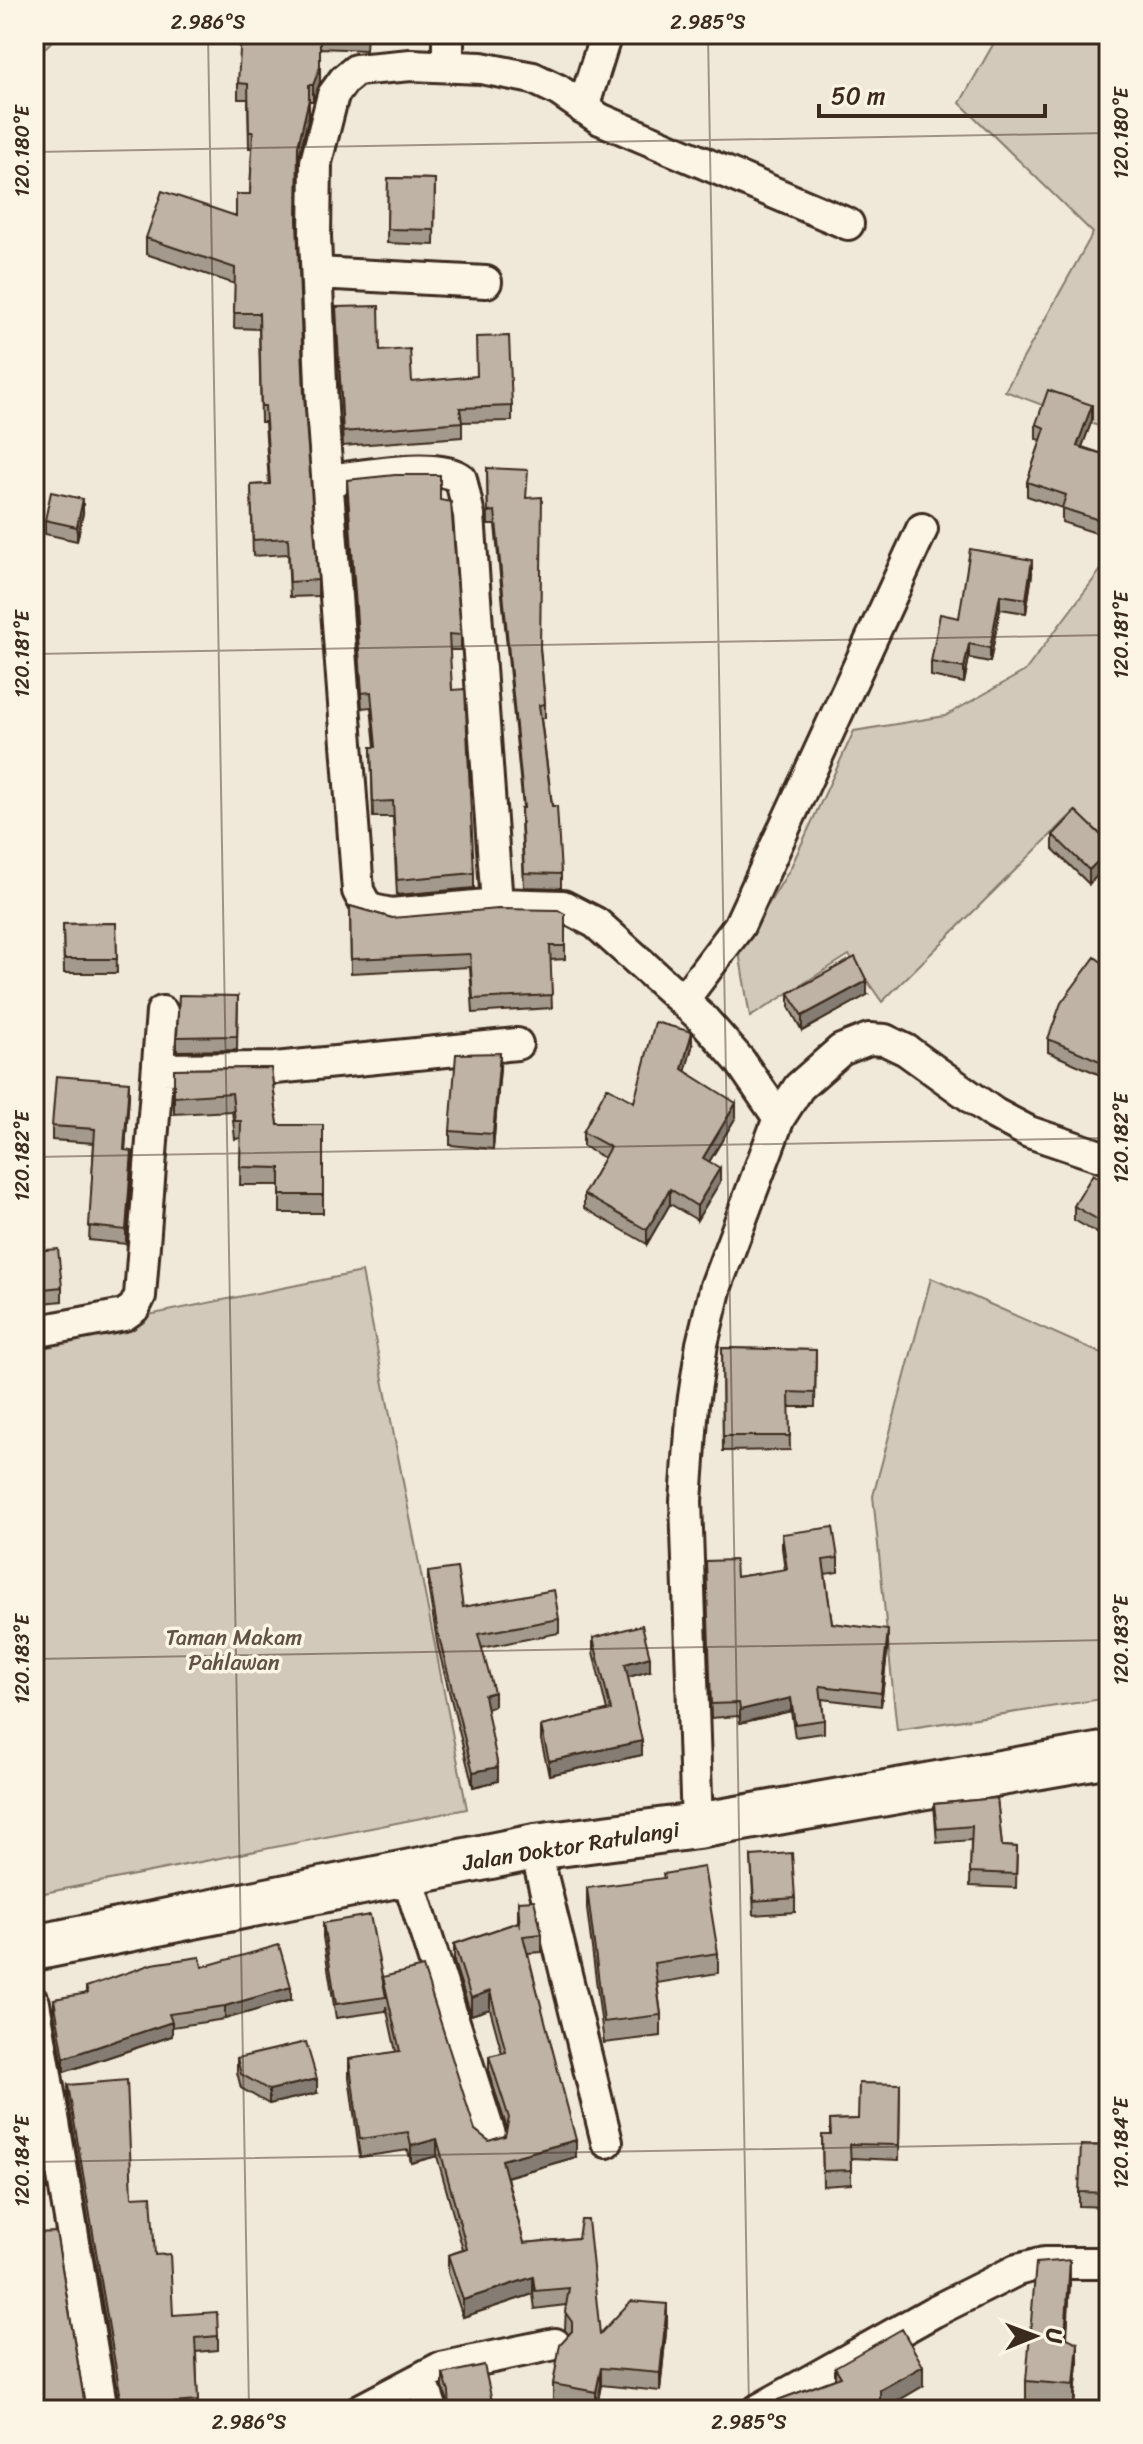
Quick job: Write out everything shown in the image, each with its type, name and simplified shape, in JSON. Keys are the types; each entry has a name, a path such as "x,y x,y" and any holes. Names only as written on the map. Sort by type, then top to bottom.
{"highway":[{"name":"Jalan Doktor Ratulangi","path":"34,1948 535,1847 697,1826 1109,1754"}],"street":[{"path":"448,34 448,65"},
{"path":"583,108 606,34"},
{"path":"779,1118 740,1061 684,999 596,923 572,908 497,904 391,914 368,909 360,900 328,480 317,273 316,162 333,95 356,70 448,65 533,78 558,90 583,108 848,224"},
{"path":"317,273 486,282"},
{"path":"328,480 431,471 451,473 461,479 469,515 497,904"},
{"path":"684,999 739,926 922,529"},
{"path":"34,1332 124,1315 140,1296 160,1069 162,1012"},
{"path":"697,1826 686,1501 693,1404 702,1344 716,1286 779,1118 799,1087 841,1050 869,1039 885,1040 906,1050 983,1106 1029,1132 1109,1159"},
{"path":"160,1069 275,1068 517,1044"},
{"path":"535,1847 607,2142"},
{"path":"407,1875 492,2141"},
{"path":"34,2003 102,2410"},
{"path":"758,2410 961,2297 1017,2270 1044,2263 1109,2263"},
{"path":"360,2410 440,2368 555,2344"},
{"path":"421,2378 432,2410"}],"green space":[{"path":"34,34 59,34 34,59"},
{"path":"999,34 1109,34 1109,430 1005,391 1093,233 960,103"},
{"path":"1109,559 1109,842 1075,811 882,1002 849,955 750,1017 739,952 790,869 854,731 945,716 1025,671"},
{"name":"Taman Makam Pahlawan","path":"362,1272 467,1809 34,1895 34,1338"},
{"path":"931,1278 1109,1357 1109,1698 897,1730 873,1496"}],"building":[{"path":"241,34 320,39 320,67 313,85 309,85 309,99 298,146 297,220 304,395 318,580 290,582 288,538 253,540 251,485 270,484 265,406 261,406 259,313 234,313 235,268 146,238 162,191 236,216 236,194 250,194 253,132 249,132 248,84 238,83"},
{"path":"388,178 435,179 434,230 387,229"},
{"path":"379,306 380,351 410,349 412,382 477,376 476,337 509,336 512,406 460,408 462,422 343,432 336,307"},
{"path":"1048,390 1092,405 1077,446 1109,456 1109,490 1099,520 1062,508 1066,495 1027,482 1045,428 1036,424"},
{"path":"487,468 528,470 526,498 542,497 540,649 545,704 539,705 552,806 557,806 561,874 524,873 521,808 524,808 495,511 488,512"},
{"path":"395,475 440,475 440,500 451,502 461,635 449,634 452,690 465,689 474,873 397,880 393,801 373,802 371,747 376,747 371,692 362,693 347,480"},
{"path":"51,492 83,499 77,527 45,520"},
{"path":"970,549 1032,560 1026,599 1000,595 990,648 969,644 964,668 931,662 940,614 959,618"},
{"path":"1076,811 1109,843 1109,850 1089,870 1053,835"},
{"path":"350,906 392,918 498,909 558,910 565,914 565,946 550,946 552,995 473,999 470,954 351,959"},
{"path":"116,923 117,959 64,959 63,924"},
{"path":"855,957 867,981 802,1016 789,993"},
{"path":"1095,957 1107,966 1109,963 1109,1065 1048,1039 1061,1003"},
{"path":"179,995 238,996 237,1036 177,1037"},
{"path":"655,1022 692,1032 682,1069 736,1103 703,1158 720,1168 697,1206 670,1189 647,1230 584,1194 610,1147 583,1132 607,1087 634,1102"},
{"path":"500,1053 493,1134 450,1131 456,1054"},
{"path":"271,1068 278,1125 323,1125 323,1195 280,1195 280,1168 240,1167 241,1121 235,1121 232,1093 174,1097 174,1069"},
{"path":"56,1076 129,1082 124,1150 132,1151 126,1230 89,1226 95,1129 52,1126"},
{"path":"1093,1174 1109,1184 1109,1226 1074,1206"},
{"path":"58,1249 62,1287 34,1290 34,1251"},
{"path":"722,1348 816,1350 815,1393 789,1392 790,1436 723,1436"},
{"path":"833,1527 838,1558 823,1560 832,1623 888,1630 881,1693 820,1686 824,1720 795,1724 791,1698 740,1710 739,1703 711,1704 706,1561 735,1560 736,1577 787,1569 782,1534"},
{"path":"457,1568 463,1607 554,1590 559,1619 478,1634 494,1692 484,1695 498,1767 473,1772 438,1633 428,1572"},
{"path":"642,1625 650,1657 625,1664 642,1741 549,1761 541,1726 611,1710 593,1638"},
{"path":"997,1798 1002,1846 1017,1847 1016,1874 970,1872 972,1826 937,1829 934,1804"},
{"path":"792,1853 795,1898 754,1901 751,1856"},
{"path":"704,1867 718,1953 654,1963 661,2015 604,2022 587,1888 664,1878 663,1874"},
{"path":"534,1900 542,1934 523,1936 576,2140 502,2160 524,2243 578,2238 581,2220 588,2220 600,2334 631,2301 667,2304 660,2373 601,2368 596,2392 553,2384 560,2344 572,2331 572,2322 565,2312 569,2288 535,2291 533,2277 463,2300 448,2255 467,2249 437,2139 411,2146 408,2132 360,2139 349,2059 400,2051 383,1977 423,1967 475,2130 489,2141 505,2136 509,2118 489,2056 506,2052 490,1991 471,1998 454,1944 519,1922 520,1928 518,1901"},
{"path":"370,1915 386,1997 336,2004 323,1923"},
{"path":"279,1945 291,1987 225,2006 169,2014 172,2022 64,2058 54,1999 88,1993 86,1987 152,1964 200,1957 202,1967"},
{"path":"306,2042 317,2079 269,2090 241,2074 237,2058"},
{"path":"127,2080 132,2197 151,2196 155,2255 170,2254 173,2315 217,2312 218,2336 195,2338 198,2401 160,2404 161,2410 113,2410 120,2393 68,2085"},
{"path":"859,2083 900,2084 899,2145 850,2144 851,2170 823,2171 822,2135 831,2135 830,2120 858,2119"},
{"path":"34,2094 47,2172 34,2173"},
{"path":"1081,2145 1109,2146 1109,2193 1079,2192"},
{"path":"56,2232 84,2400 93,2410 43,2410 34,2353 34,2233"},
{"path":"1070,2260 1065,2337 1078,2343 1074,2385 1026,2381 1036,2263"},
{"path":"902,2329 923,2366 880,2390 880,2404 870,2410 782,2410 778,2400 841,2377 835,2367"},
{"path":"484,2365 494,2410 450,2410 449,2392 443,2374"}]}
